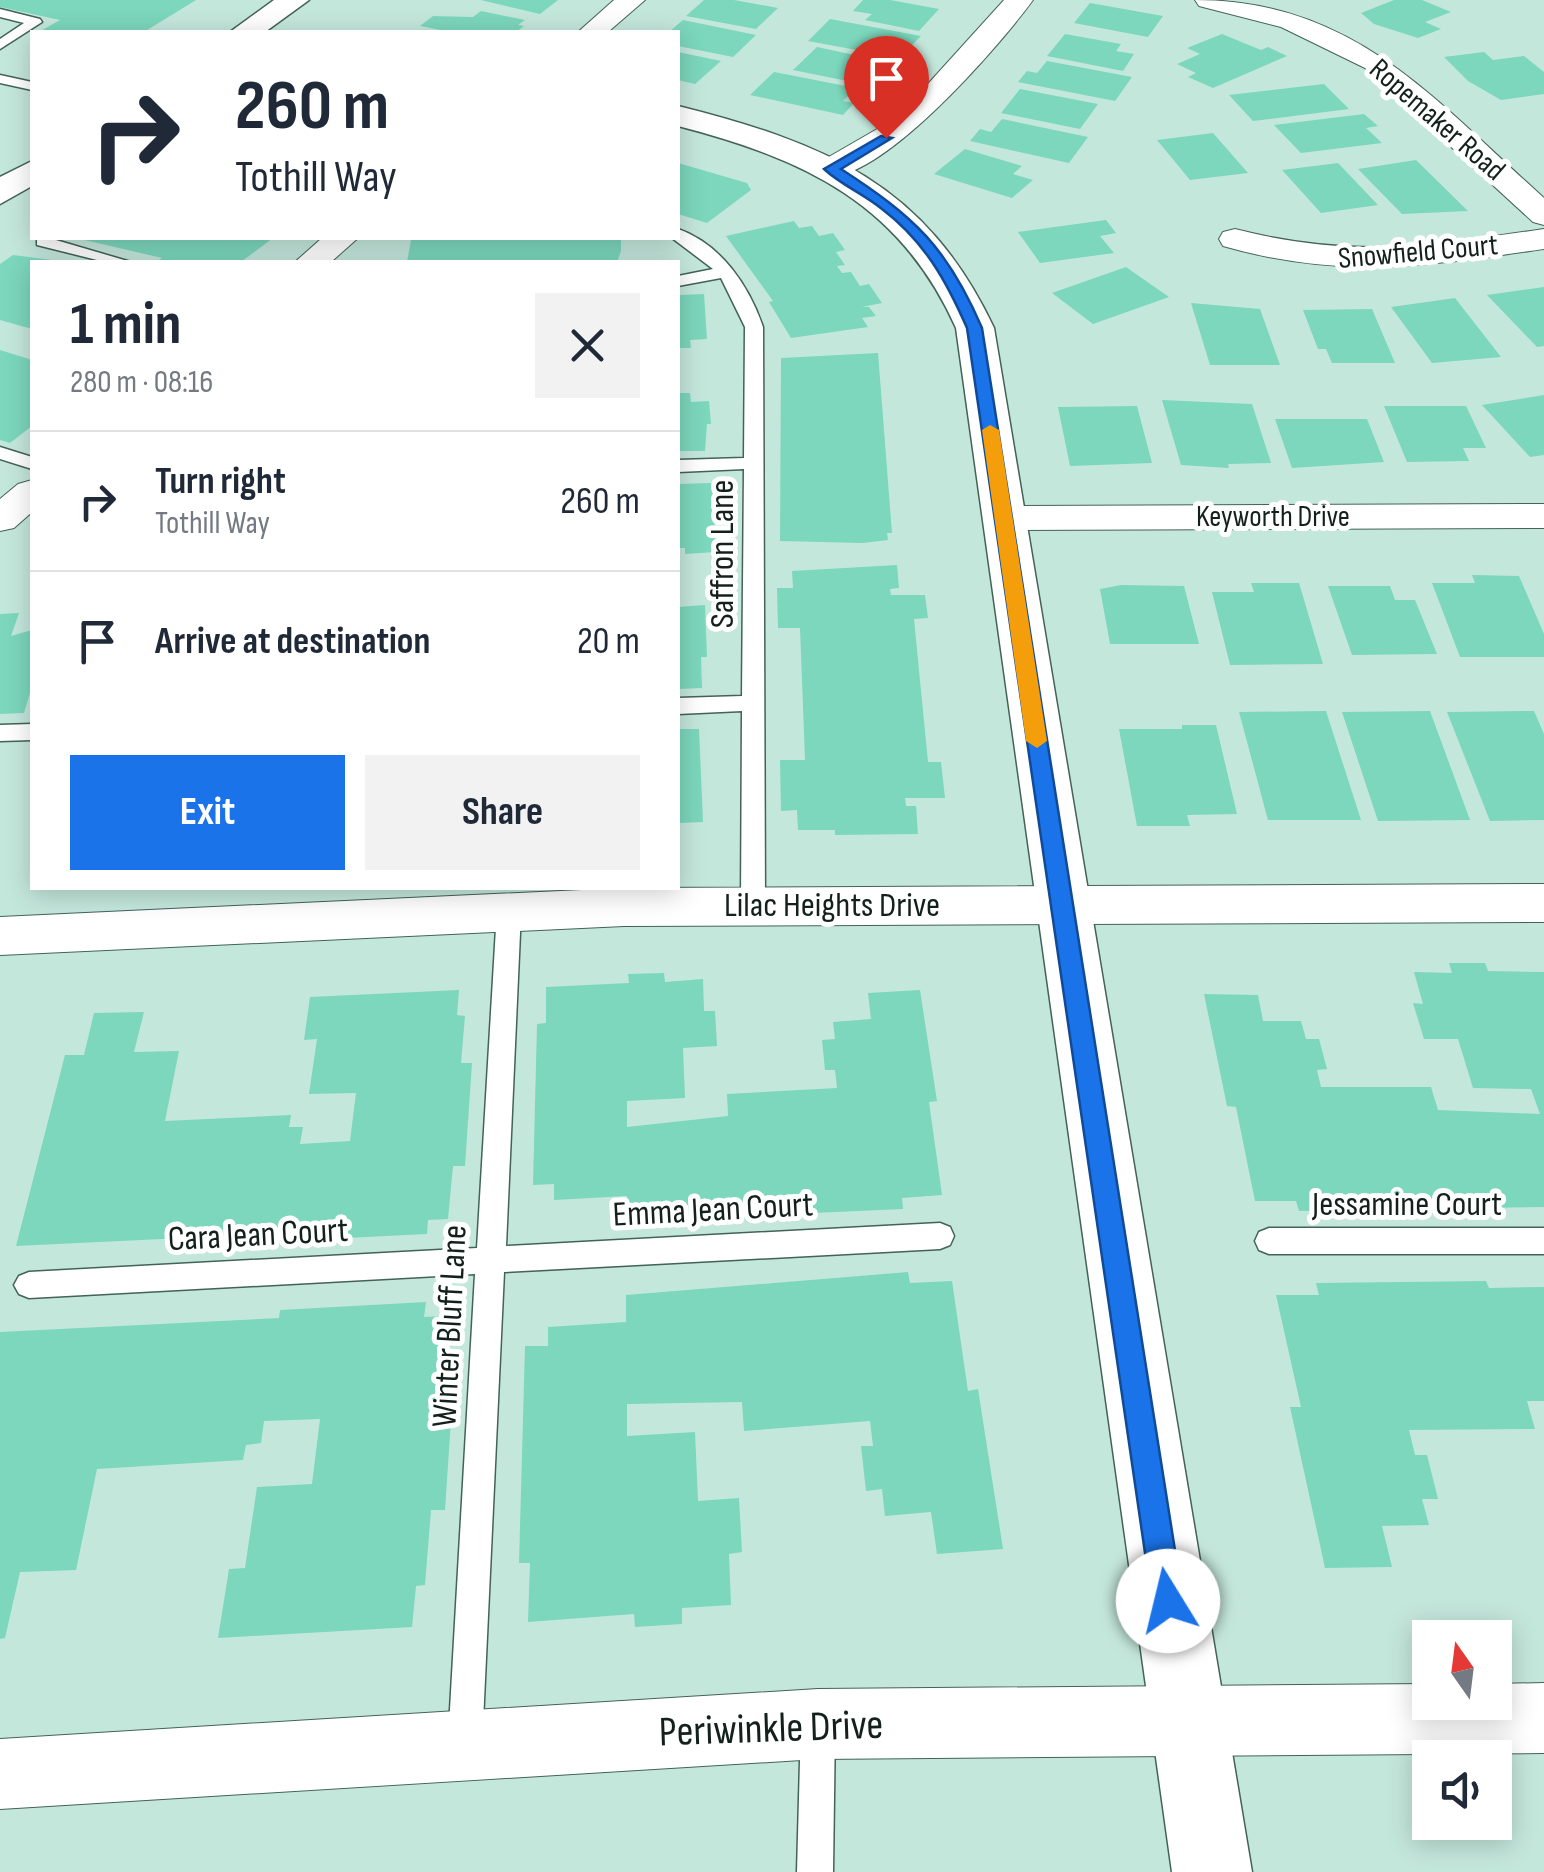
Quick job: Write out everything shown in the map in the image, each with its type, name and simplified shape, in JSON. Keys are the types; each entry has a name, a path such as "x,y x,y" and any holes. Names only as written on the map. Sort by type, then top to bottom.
{"street":[{"path":"251,28 294,0"},
{"path":"594,30 632,0"},
{"path":"831,169 909,123 1019,0"},
{"name":"Ropemaker Road","path":"1210,0 1291,20 1375,62 1544,216"},
{"path":"680,117 761,140 831,169 912,228 952,275 965,301 980,357 1212,1872"},
{"path":"0,193 30,173"},
{"name":"Snowfield Court","path":"1236,239 1306,259 1361,261 1544,239"},
{"path":"314,260 339,240"},
{"path":"0,518 30,494"},
{"name":"Keyworth Drive","path":"1003,518 1544,516"},
{"name":"Lilac Heights Drive","path":"0,936 508,912 752,905 1544,903"},
{"name":"Periwinkle Drive","path":"0,1774 818,1724 1186,1720 1542,1729"}],"lane":[{"path":"0,13 35,22 0,45"},
{"path":"0,79 30,86"},
{"name":"Saffron Lane","path":"680,236 726,272 744,298 754,327 752,905"},
{"path":"43,241 115,260"},
{"path":"680,280 726,272"},
{"path":"0,453 30,462"},
{"path":"680,466 754,463"},
{"path":"680,706 754,702"},
{"path":"0,734 30,732"},
{"name":"Winter Bluff Lane","path":"465,1744 508,912"},
{"name":"Emma Jean Court","path":"491,1260 940,1236"},
{"name":"Jessamine Court","path":"1269,1241 1544,1241"},
{"name":"Cara Jean Court","path":"29,1284 491,1260"},
{"path":"815,1872 818,1724"}],"building":[{"path":"0,0 196,0 147,30 42,30 60,20 0,7"},
{"path":"481,0 558,0 540,14"},
{"path":"704,0 734,0 778,8 756,29 686,16"},
{"path":"863,0 890,0 939,9 919,31 865,20 872,14 853,11"},
{"path":"1394,0 1422,0 1451,12 1425,22 1441,29 1418,38 1374,24 1361,13"},
{"path":"1090,3 1163,16 1148,37 1074,23"},
{"path":"481,11 525,20 518,25 524,26 519,30 441,30 420,26 433,16 473,17"},
{"path":"830,19 921,36 911,46 900,44 889,56 808,41"},
{"path":"683,20 756,35 733,57 680,46 680,30 671,30"},
{"path":"1065,34 1121,44 1116,51 1134,54 1123,71 1047,56"},
{"path":"1222,34 1287,56 1213,88 1188,77 1196,73 1177,64 1200,54 1187,48"},
{"path":"817,47 897,64 887,73 875,71 862,84 793,70"},
{"path":"680,52 721,61 695,84 680,80"},
{"path":"1484,52 1493,60 1524,56 1544,72 1544,94 1501,100 1468,81 1444,57"},
{"path":"1047,61 1132,77 1115,101 1018,82 1027,71 1037,73"},
{"path":"774,72 856,88 843,101 854,103 843,115 750,95"},
{"path":"1324,84 1349,109 1253,121 1229,95"},
{"path":"1020,89 1098,104 1080,129 1001,113"},
{"path":"1364,114 1378,126 1366,128 1382,143 1301,153 1274,125"},
{"path":"1002,119 1088,137 1069,163 970,141 980,129 991,132"},
{"path":"1213,133 1248,173 1190,180 1157,140"},
{"path":"965,149 1022,166 1013,174 1033,180 1012,198 934,174"},
{"path":"1416,160 1468,211 1402,214 1358,169"},
{"path":"1338,163 1378,205 1321,213 1282,170"},
{"path":"680,164 747,183 751,190 707,223 680,215"},
{"path":"1106,220 1116,233 1100,236 1114,253 1040,263 1018,232"},
{"path":"794,221 799,228 812,226 819,236 833,233 845,250 836,252 845,265 837,266 842,273 851,272 860,286 869,284 882,303 862,307 869,307 876,316 862,318 868,327 791,338 769,302 773,301 726,236"},
{"path":"85,240 270,240 244,260 159,260 162,258"},
{"path":"411,240 621,240 618,260 407,260"},
{"path":"13,255 52,260 30,260 30,328 0,320 0,264"},
{"path":"1126,267 1169,297 1093,324 1052,293"},
{"path":"1544,287 1544,346 1537,347 1487,295"},
{"path":"704,294 707,339 690,340 691,348 680,348 680,295"},
{"path":"1455,298 1501,357 1432,363 1391,307"},
{"path":"1191,303 1260,309 1280,365 1210,365"},
{"path":"1372,309 1395,363 1332,363 1326,349 1318,349 1303,310"},
{"path":"0,350 30,359 30,428 10,443 0,440"},
{"path":"878,353 892,533 887,533 888,540 863,543 780,541 781,358"},
{"path":"680,393 690,393 691,402 709,401 711,424 707,424 705,451 680,451"},
{"path":"1544,395 1544,455 1530,457 1482,405"},
{"path":"1162,400 1252,404 1271,463 1228,464 1229,468 1181,465"},
{"path":"1137,406 1152,463 1070,466 1058,407"},
{"path":"1384,406 1466,406 1486,448 1463,448 1469,461 1407,462"},
{"path":"1275,419 1367,419 1384,462 1292,468"},
{"path":"712,483 716,552 685,554 685,548 680,548 680,484"},
{"path":"897,565 899,588 890,589 891,595 925,595 928,618 914,619 928,762 941,762 945,798 905,798 906,806 916,806 918,834 835,835 835,830 798,830 797,810 781,811 780,760 805,760 800,628 778,628 777,588 793,588 792,571"},
{"path":"1472,575 1519,576 1544,634 1544,657 1460,657 1432,583 1475,583"},
{"path":"1251,583 1299,583 1323,664 1230,665 1212,592 1254,592"},
{"path":"1121,585 1184,586 1199,644 1110,644 1100,589"},
{"path":"1328,586 1390,586 1395,600 1415,600 1437,654 1352,655"},
{"path":"705,605 707,657 701,657 702,688 680,689 680,607"},
{"path":"19,613 11,636 30,631 30,693 24,713 0,714 0,614"},
{"path":"1326,711 1361,820 1268,820 1239,712"},
{"path":"1430,711 1470,820 1378,821 1342,712"},
{"path":"1534,711 1544,734 1544,820 1490,821 1447,712"},
{"path":"1182,725 1216,725 1237,814 1187,815 1190,826 1137,826 1119,729 1182,729"},
{"path":"680,729 699,729 703,822 680,823"},
{"path":"1449,963 1485,963 1488,971 1544,972 1544,1207 1299,1211 1296,1201 1255,1201 1236,1107 1227,1106 1204,994 1258,995 1263,1021 1301,1021 1306,1039 1319,1039 1327,1069 1317,1070 1321,1087 1431,1087 1438,1110 1540,1114 1531,1089 1473,1088 1458,1039 1424,1039 1413,1003 1423,1004 1414,972 1452,973"},
{"path":"664,973 665,982 703,979 704,1011 715,1011 717,1046 683,1048 685,1098 627,1101 627,1127 728,1116 727,1094 837,1088 835,1070 825,1070 822,1040 835,1039 833,1022 871,1019 868,993 920,990 937,1101 929,1102 942,1195 902,1198 903,1209 628,1221 627,1196 554,1200 554,1184 533,1185 537,1024 546,1023 546,987 629,983 628,974"},
{"path":"459,990 457,1015 465,1016 461,1063 472,1063 465,1166 453,1166 448,1219 428,1220 427,1234 286,1241 287,1233 16,1246 65,1055 84,1055 94,1013 144,1012 134,1052 179,1051 165,1121 291,1115 289,1127 303,1127 300,1144 350,1141 356,1093 309,1094 317,1039 304,1040 310,997"},
{"path":"908,1272 910,1283 952,1281 968,1391 978,1389 1003,1549 937,1554 931,1512 885,1516 882,1489 866,1491 861,1446 873,1446 870,1421 744,1431 742,1402 627,1404 627,1436 695,1432 698,1501 739,1498 742,1552 729,1554 731,1605 682,1608 682,1624 635,1627 634,1614 528,1622 530,1563 519,1563 525,1346 548,1346 548,1327 626,1322 626,1295"},
{"path":"1486,1281 1489,1288 1544,1287 1544,1401 1527,1401 1535,1429 1409,1430 1415,1455 1427,1455 1438,1499 1422,1499 1429,1525 1382,1526 1392,1567 1325,1568 1290,1407 1301,1407 1276,1295 1319,1295 1316,1283"},
{"path":"426,1302 424,1317 445,1316 441,1375 454,1375 445,1510 431,1510 425,1585 416,1586 412,1627 218,1638 229,1569 245,1568 257,1487 312,1484 320,1419 264,1421 261,1443 246,1445 243,1460 97,1469 76,1570 20,1572 5,1638 0,1639 0,1332 279,1318 280,1310"}],"slow traffic":[{"path":"990,430 1037,741"}],"route":[{"path":"886,138 831,169 888,206 934,250 952,275 974,328 1168,1601"}]}
